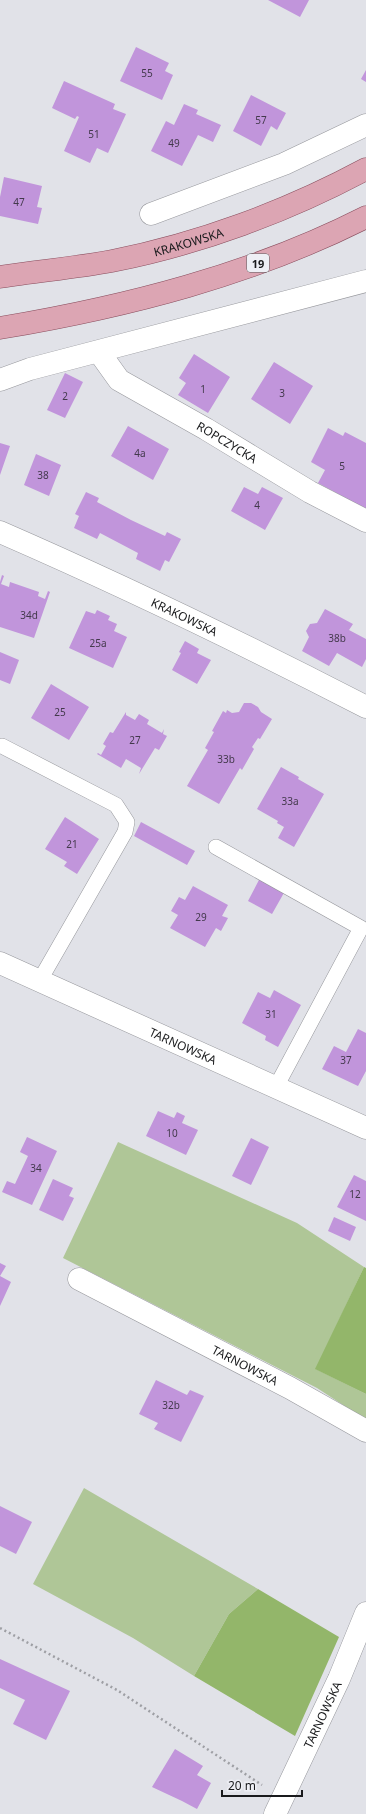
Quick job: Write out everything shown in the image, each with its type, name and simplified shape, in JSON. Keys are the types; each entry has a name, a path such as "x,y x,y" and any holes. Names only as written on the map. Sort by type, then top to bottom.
{"main road":[{"name":"KRAKOWSKA","path":"0,277 112,261 188,241 267,215 308,198 366,169"},
{"name":"19","path":"0,328 146,298 228,274 335,232 366,217"}],"street":[{"path":"151,214 284,164 366,125"},
{"path":"0,380 30,370 366,281"},
{"name":"ROPCZYCKA","path":"99,352 119,380 206,428 310,492 366,521"},
{"name":"KRAKOWSKA","path":"0,532 92,572 240,642 366,707"},
{"name":"TARNOWSKA","path":"0,963 366,1128"},
{"name":"TARNOWSKA","path":"80,1279 290,1388 366,1431"},
{"name":"TARNOWSKA","path":"279,1806 339,1679 366,1613"}],"lane":[{"path":"2,746 116,805 128,822 125,832 40,980"},
{"path":"216,847 361,928 276,1087"}],"path":[{"path":"0,1628 117,1690 279,1806"}],"green space":[{"path":"118,1142 297,1223 364,1267 316,1369 366,1394 366,1420 317,1388 63,1258"},
{"path":"364,1267 366,1268 366,1394 315,1369"},
{"path":"84,1488 258,1589 229,1614 194,1676 133,1638 33,1584"},
{"path":"258,1589 339,1637 295,1736 194,1676 229,1614"}],"building":[{"path":"268,0 309,0 300,17"},
{"path":"136,47 169,63 165,71 173,75 162,100 120,81"},
{"path":"366,70 366,82 361,79"},
{"path":"64,81 115,104 113,109 126,114 108,153 97,148 90,163 64,151 79,117 77,116 75,119 52,108"},
{"path":"251,95 286,113 277,130 271,126 261,146 233,131"},
{"path":"184,104 198,110 196,114 221,125 213,142 198,135 182,166 151,151 166,121 174,125"},
{"path":"4,177 42,186 37,207 42,208 38,224 0,216 0,197"},
{"path":"194,354 230,377 208,413 178,395 186,383 179,378"},
{"path":"274,362 313,386 290,424 251,399"},
{"path":"65,373 83,382 65,418 47,410"},
{"path":"128,426 169,449 153,480 111,456"},
{"path":"328,428 343,436 345,432 366,443 366,509 318,483 325,470 311,462"},
{"path":"0,443 10,446 0,475"},
{"path":"36,454 61,465 49,496 24,485"},
{"path":"244,487 258,494 262,487 283,498 265,530 231,511"},
{"path":"86,492 99,498 97,502 131,520 165,536 167,532 181,539 169,562 165,560 160,571 136,559 138,553 100,533 97,539 74,528 79,516 75,514"},
{"path":"2,575 4,576 1,584 9,587 10,582 39,592 38,596 45,599 48,591 50,592 34,638 0,627 0,582"},
{"path":"325,609 353,624 349,630 366,639 366,659 362,667 337,653 329,666 302,651 309,637 306,631 310,624 317,623"},
{"path":"97,610 110,616 108,620 117,624 114,631 127,637 113,668 69,648 86,611 95,614"},
{"path":"185,641 199,649 197,653 211,660 197,684 172,670 181,653 179,652"},
{"path":"0,652 19,660 10,684 0,680"},
{"path":"51,684 89,707 69,740 31,718"},
{"path":"244,703 251,703 258,707 261,712 272,719 260,739 258,738 252,747 254,749 242,770 240,768 219,804 187,786 208,750 205,748 223,711 226,713 227,710 232,713 239,712"},
{"path":"126,712 126,715 135,720 139,714 149,720 147,724 162,733 164,729 163,734 167,736 159,750 155,748 139,774 141,768 126,759 121,768 97,754 98,753 101,755 106,746 103,744 110,732 113,733"},
{"path":"281,767 324,794 294,847 278,838 284,827 277,823 278,821 257,809"},
{"path":"65,817 99,839 77,874 64,866 67,862 45,849"},
{"path":"141,822 195,851 187,865 134,836"},
{"path":"260,878 285,891 272,914 248,901"},
{"path":"193,886 228,905 222,916 228,918 221,931 216,928 205,947 170,928 178,915 171,911 179,897 185,900"},
{"path":"274,990 301,1005 278,1047 265,1040 266,1036 242,1023 258,992 270,998"},
{"path":"358,1029 366,1033 366,1071 358,1086 322,1069 334,1046 346,1052"},
{"path":"158,1111 174,1118 177,1112 185,1116 182,1123 198,1130 186,1155 146,1136"},
{"path":"27,1137 57,1151 32,1205 2,1192 7,1181 15,1184 28,1156 20,1152"},
{"path":"251,1138 269,1147 251,1185 232,1176"},
{"path":"354,1175 366,1181 366,1221 337,1207"},
{"path":"53,1179 73,1188 69,1196 74,1198 63,1221 39,1210"},
{"path":"334,1217 356,1227 350,1241 328,1231"},
{"path":"0,1263 6,1266 0,1276"},
{"path":"0,1276 11,1282 0,1306"},
{"path":"156,1380 187,1395 190,1390 204,1396 181,1442 154,1429 158,1423 139,1414"},
{"path":"0,1506 32,1522 16,1554 0,1546"},
{"path":"0,1659 70,1691 46,1740 13,1724 25,1700 0,1688"},
{"path":"175,1749 203,1766 197,1775 211,1783 197,1809 152,1787"}]}
